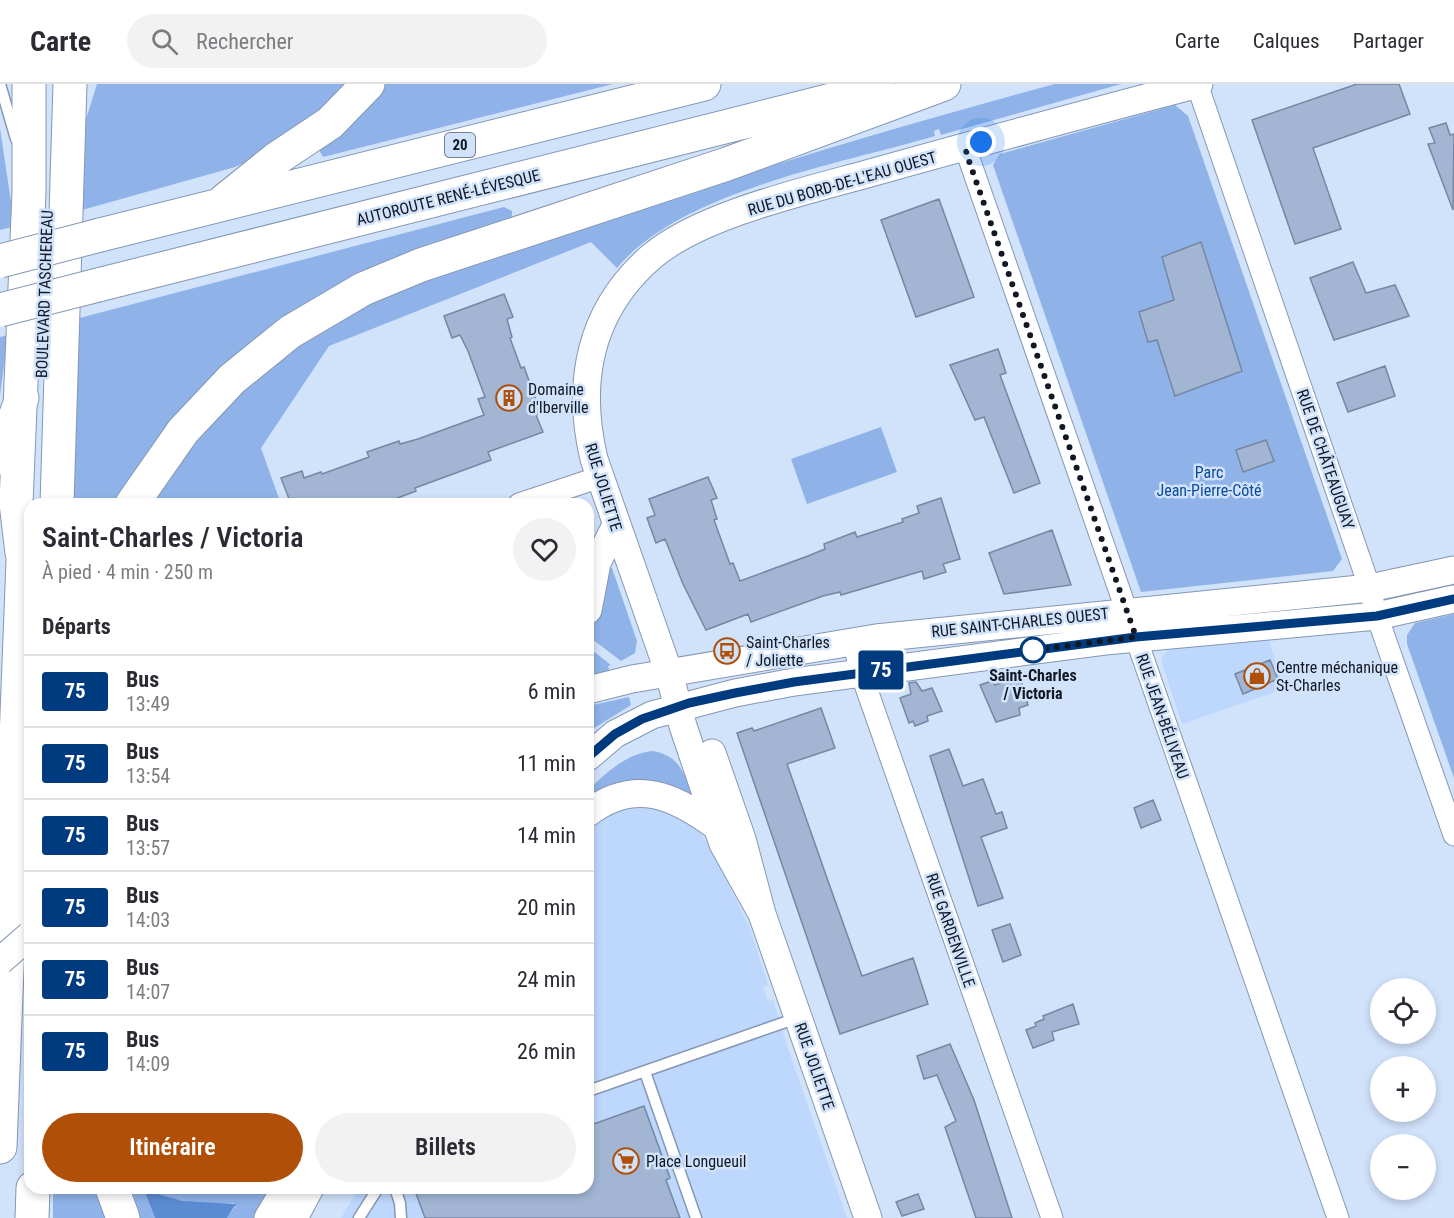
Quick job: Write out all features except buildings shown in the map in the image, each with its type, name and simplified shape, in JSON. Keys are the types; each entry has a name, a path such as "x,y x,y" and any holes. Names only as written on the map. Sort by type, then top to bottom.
{"highway":[{"path":"23,561 16,503 29,192 29,84"},
{"name":"BOULEVARD TASCHEREAU","path":"34,498 45,289 50,84"},
{"name":"BOULEVARD TASCHEREAU","path":"57,498 70,84"},
{"path":"0,261 216,206 276,159 325,127 368,84"},
{"name":"20","path":"216,206 704,84"},
{"name":"AUTOROUTE RENÉ-LÉVESQUE","path":"0,310 896,84"},
{"path":"136,498 183,431 238,373 290,332 363,289 421,265 727,164 944,84"},
{"path":"0,458 22,398"},
{"path":"0,1147 5,845 24,556"},
{"path":"32,1218 33,1194"},
{"path":"114,1194 123,1218"}],"street":[{"name":"RUE DU BORD-DE-L'EAU OUEST","path":"615,298 632,275 656,252 698,228 795,195 1198,84"},
{"name":"RUE DE CHÂTEAUGUAY","path":"1198,84 1370,588 1377,616 1454,835"},
{"name":"RUE JEAN-BÉLIVEAU","path":"965,147 1338,1218"},
{"name":"RUE JOLIETTE","path":"615,298 592,347 585,392 587,428 616,525 669,673 683,705 723,844 762,914"},
{"path":"537,498 600,477"},
{"path":"594,579 597,563 616,525"},
{"name":"RUE SAINT-CHARLES OUEST","path":"594,689 669,673 853,641 1127,611 1370,588 1454,570"},
{"name":"RUE SAINT-CHARLES OUEST","path":"594,752 625,728 683,705 794,682 1136,637 1377,616 1454,599"},
{"name":"RUE GARDENVILLE","path":"853,641 861,673 1052,1218"},
{"name":"RUE JOLIETTE","path":"683,705 702,727 742,838 762,914 868,1218"},
{"path":"594,810 613,799 652,794 685,804 717,827"},
{"path":"0,961 24,940"},
{"path":"267,1218 282,1194"},
{"path":"294,1218 307,1194"}],"lane":[{"path":"0,84 29,192"},
{"path":"594,1089 798,1018"},
{"path":"645,1072 696,1218"},
{"path":"364,1215 375,1194"},
{"path":"397,1194 401,1218"}],"shaded area":[{"path":"1268,638 1284,689 1182,724 1161,660 1165,653 1173,647"},
{"path":"636,804 679,815 697,829 709,845 750,928 768,985 763,987 768,1001 773,1000 847,1218 341,1218 355,1194 594,1194 594,821 600,816"},
{"path":"146,1194 158,1194 182,1201 236,1204 227,1218 155,1218"}],"green space":[{"path":"97,84 353,84 346,92 261,155 235,167 75,212 82,132"},
{"path":"380,84 613,84 323,157 319,150"},
{"path":"1055,84 1121,84 941,135 939,129 934,131 935,136 764,184 680,219 645,241 617,268 591,242 329,346 261,448 279,498 153,498 189,448 236,396 289,351 317,331 373,301 456,268 689,192 932,118"},
{"name":"Parc Jean-Pierre-Côté","path":"1175,105 1188,116 1342,559 1333,571 1141,592 993,165 1000,154"},
{"path":"0,128 11,202 12,227 0,230"},
{"path":"504,207 512,211 512,217 509,220 364,275 122,498 70,498 72,320"},
{"path":"8,335 0,395 0,337"},
{"path":"881,427 897,472 807,504 791,459"},
{"path":"606,567 612,568 637,641 635,653 621,661 594,641 594,613"},
{"path":"1454,614 1454,778 1407,644 1407,635 1415,623"},
{"path":"594,652 611,665 608,666 610,673 594,677"},
{"path":"629,697 631,705 594,728 594,705"},
{"path":"653,751 662,753 675,761 684,773 693,797 594,801 594,785 626,760"},
{"path":"53,1194 104,1194 112,1218 53,1218"},
{"path":"127,1194 146,1194 155,1218 137,1218"},
{"path":"155,1194 274,1194 257,1218 227,1218 235,1207 234,1203 211,1204 166,1198"}],"bus line":[{"name":"75","path":"594,752 615,734 652,715 706,699 794,682 1136,637 1377,616 1454,599"}],"place":[{"name":"Domaine d'Iberville","path":"509,398"},
{"name":"Saint-Charles / Victoria","path":"1033,650"},
{"name":"Saint-Charles / Joliette","path":"727,651"},
{"name":"Centre méchanique St-Charles","path":"1257,676"},
{"name":"Place Longueuil","path":"626,1161"}],"route":[{"path":"981,142 965,147 969,161 1136,637 1033,650"}]}
